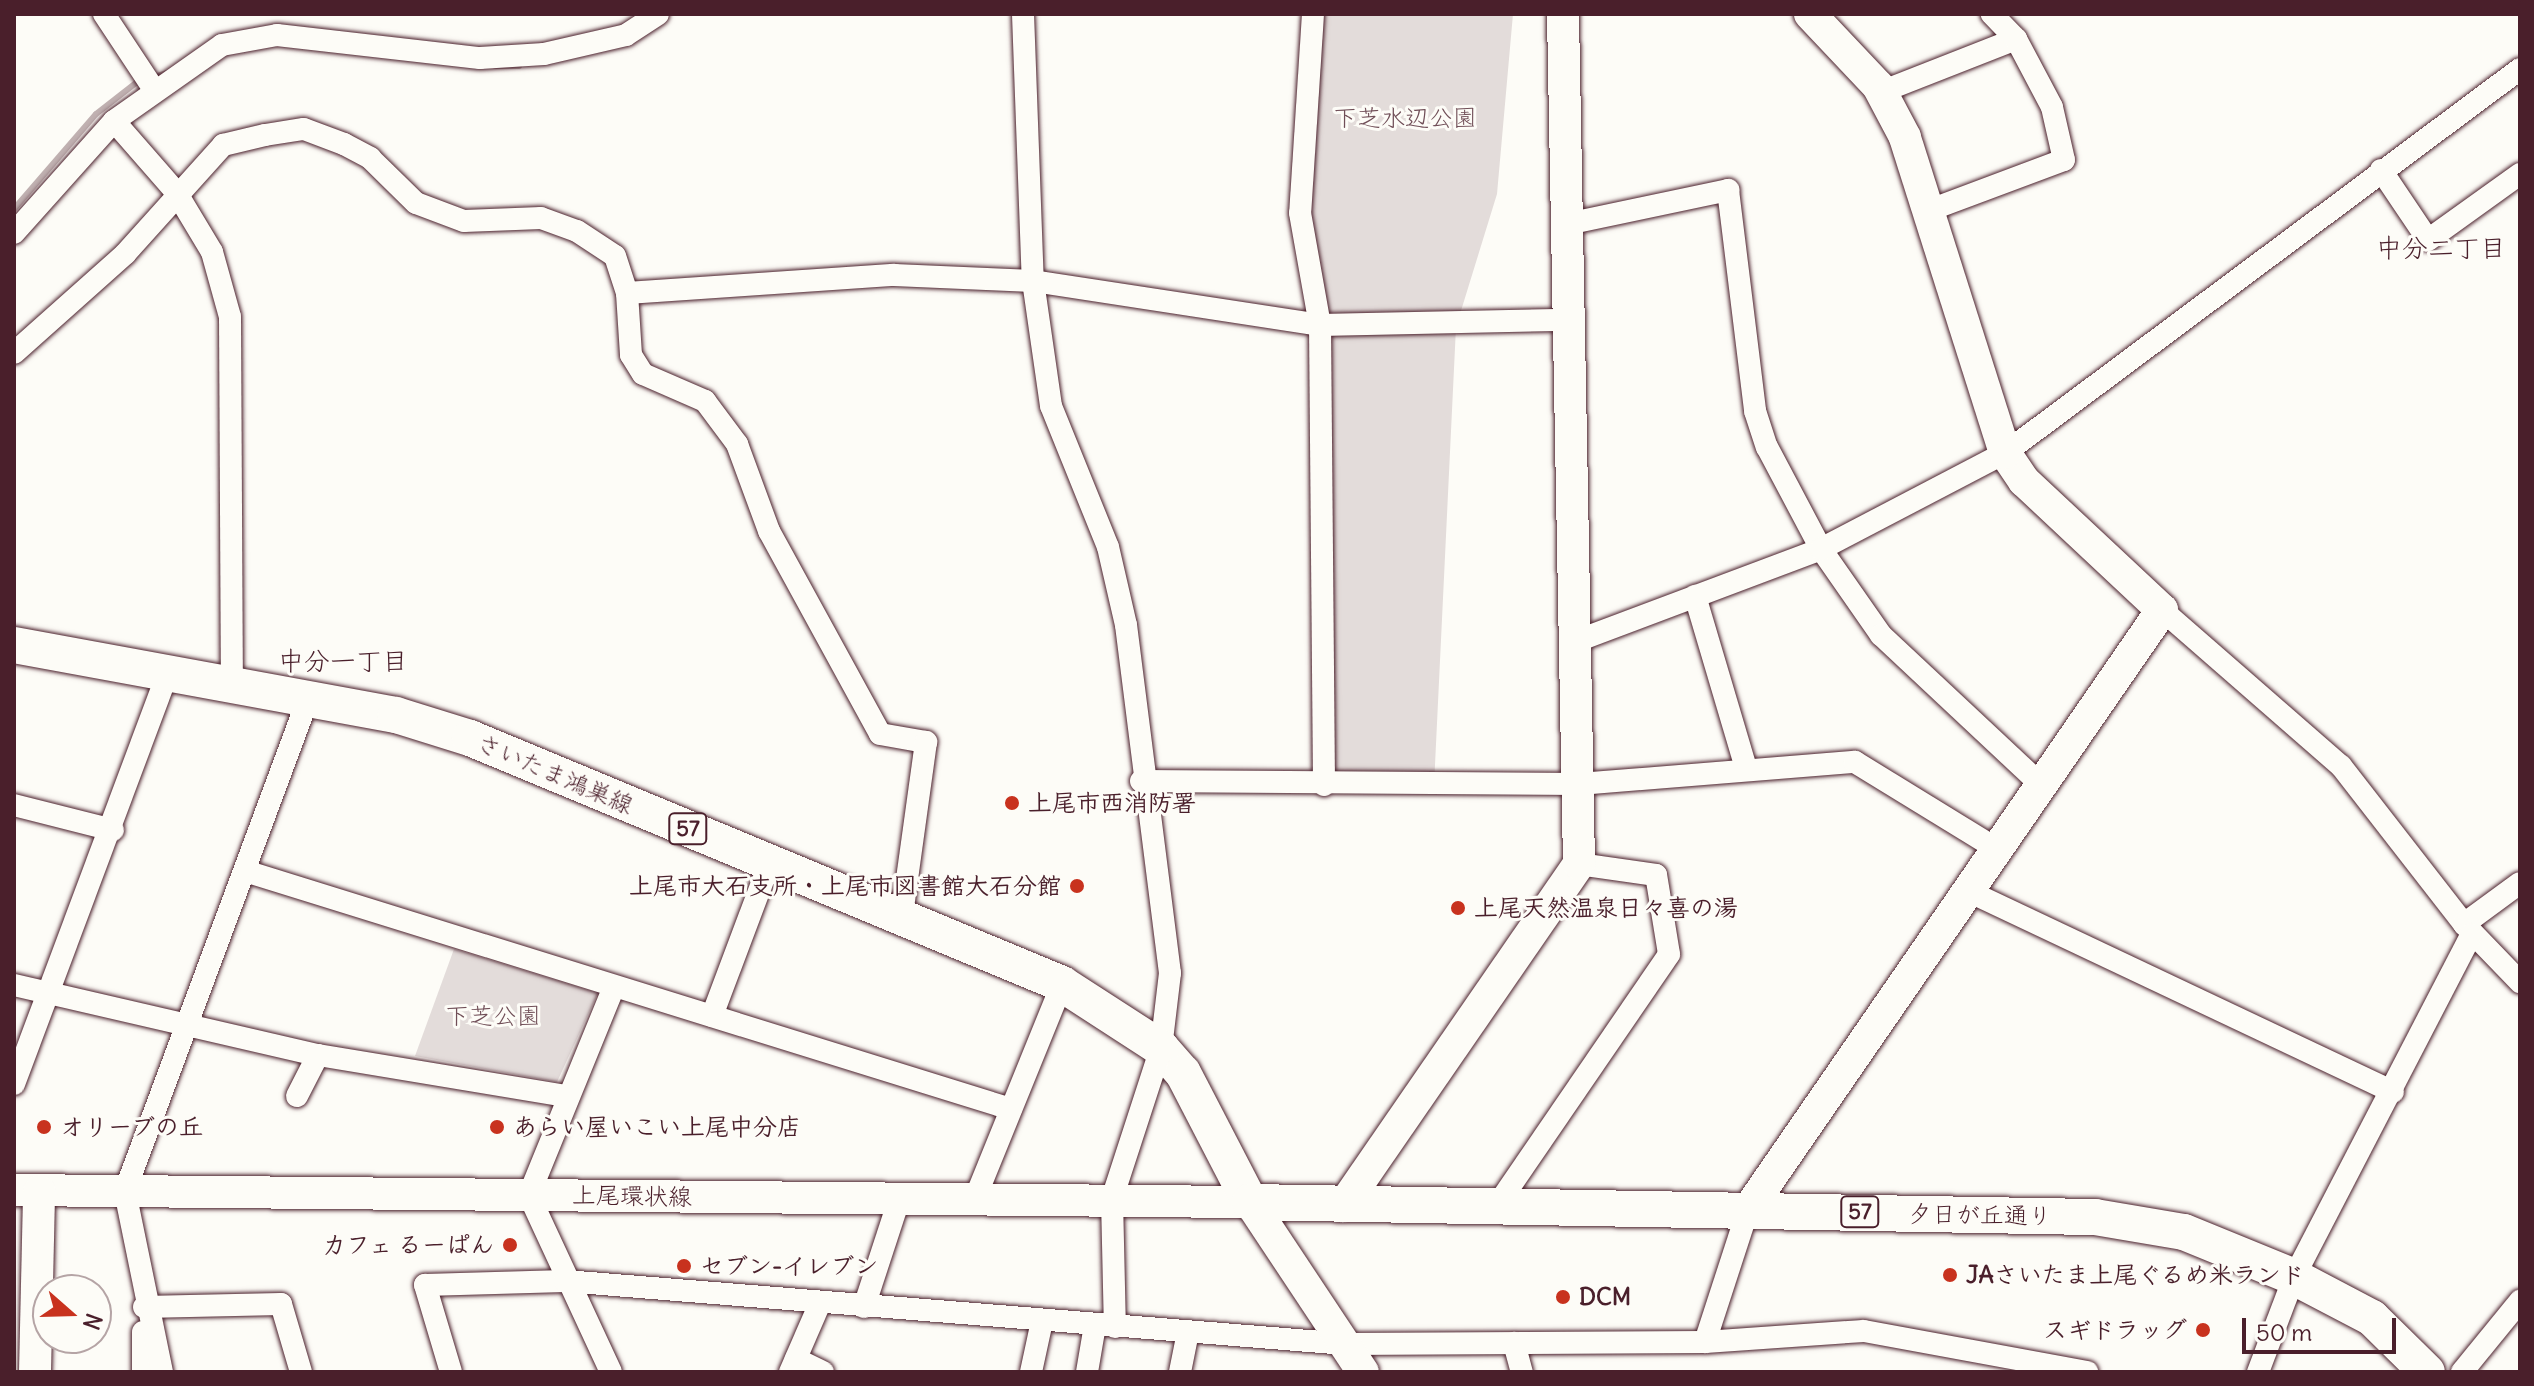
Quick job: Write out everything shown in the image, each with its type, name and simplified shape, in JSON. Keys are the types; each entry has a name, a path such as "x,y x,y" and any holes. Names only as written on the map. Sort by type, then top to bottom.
{"main road":[{"name":"さいたま鴻巣線","path":"14,645 308,699 470,738 1062,984 1161,1048 1183,1073 1250,1202"},
{"name":"夕日が丘通り","path":"1250,1202 2095,1217 2184,1232 2294,1277 2372,1318 2427,1372"}],"street":[{"path":"104,14 153,88"},
{"path":"14,233 114,121 153,88 222,45 277,35 480,58 544,54 626,35 658,14"},
{"path":"1023,14 1033,281 1051,406 1108,547 1126,625 1141,781 1170,973 1161,1048 1112,1199 1105,1326 1087,1372"},
{"path":"1313,14 1300,213 1320,325 1324,785"},
{"path":"1343,1206 1579,864 1563,14"},
{"path":"1810,14 1881,92 1930,210 2005,453 2024,481 2162,610 2341,766 2468,929 2520,982"},
{"path":"1930,210 2064,160 2052,107 2016,39 1992,14"},
{"path":"1881,92 2016,39"},
{"path":"1574,642 1821,549 2005,453 2520,69"},
{"path":"114,121 176,192 212,252 230,317 232,685"},
{"path":"14,353 125,254 176,192 223,145 304,129 370,158 428,208 464,221 541,218 577,231 615,256 627,293 631,355 643,374 705,401 737,444 769,531 880,734 926,742 902,916"},
{"path":"2381,170 2428,240 2520,174"},
{"path":"1567,224 1728,190 1755,411 1821,549 1881,635 2039,783"},
{"path":"627,293 807,276 1033,281 1320,325 1569,320"},
{"path":"1695,596 1746,768"},
{"path":"1705,1342 1748,1210 1997,849 2039,783 2162,610"},
{"path":"14,1084 113,830 168,673"},
{"path":"162,1372 144,1307 125,1191 308,699"},
{"path":"1141,781 1324,785 1579,784 1746,768 1855,762 1997,849"},
{"path":"14,805 113,830"},
{"path":"712,1016 769,864"},
{"path":"1496,1207 1669,954 1656,875 1579,864"},
{"path":"245,871 613,989 712,1016 1011,1109"},
{"path":"2258,1372 2294,1277 2393,1092 2468,929 2520,883"},
{"path":"1968,891 2393,1092"},
{"path":"974,1201 1062,984"},
{"path":"14,985 188,1028 318,1055 567,1096"},
{"path":"611,1372 565,1281 529,1195 613,989"},
{"path":"297,1096 318,1055"},
{"path":"26,1190 25,1310 35,1372"},
{"name":"上尾環状線","path":"26,1190 1250,1202"},
{"path":"864,1307 899,1200"},
{"path":"1250,1202 1358,1365"},
{"path":"451,1372 425,1285 565,1281 1188,1332 1358,1365 1514,1343 1705,1342 1864,1331 2087,1372"},
{"path":"2462,1372 2520,1301"},
{"path":"820,1303 793,1366 823,1372"},
{"path":"144,1307 281,1304 301,1372"},
{"path":"143,1372 144,1307"},
{"path":"1031,1372 1042,1321"},
{"path":"1180,1372 1188,1332"},
{"path":"1514,1343 1522,1372"}],"green space":[{"name":"下芝水辺公園","path":"1313,14 1513,14 1497,194 1456,327 1434,786 1324,785 1320,325 1300,213"},
{"name":"下芝公園","path":"454,949 598,993 557,1082 415,1056"}],"waterway":[{"path":"495,66 519,66"},
{"path":"14,209 96,114 136,83 166,73"}],"place":[{"name":"上尾市西消防署","path":"1012,803"},
{"name":"上尾市大石支所・上尾市図書館大石分館","path":"1077,886"},
{"name":"上尾天然温泉日々喜の湯","path":"1458,908"},
{"name":"オリーブの丘","path":"44,1127"},
{"name":"あらい屋いこい上尾中分店","path":"497,1127"},
{"name":"カフェ るーぱん","path":"510,1245"},
{"name":"セブン-イレブン","path":"684,1266"},
{"name":"JAさいたま上尾ぐるめ米ランド","path":"1950,1275"},
{"name":"DCM","path":"1563,1297"},
{"name":"スギドラッグ","path":"2203,1330"}],"district":[{"name":"中分二丁目","path":"2441,248"},
{"name":"中分一丁目","path":"343,661"}]}
